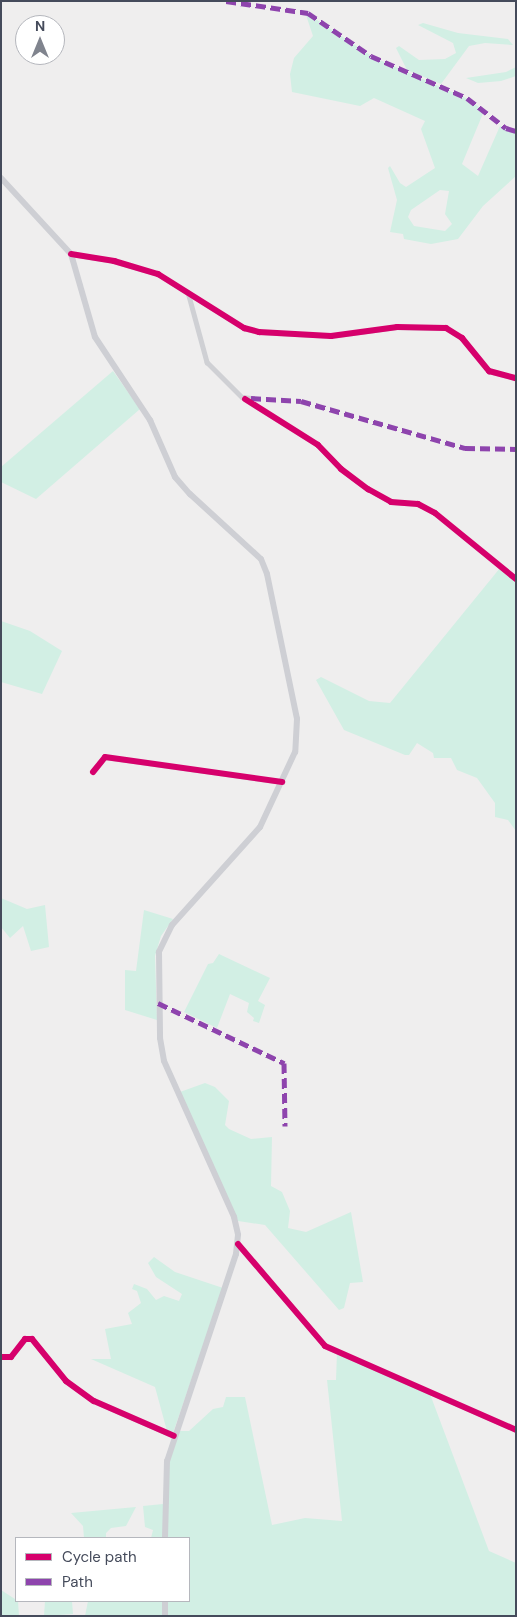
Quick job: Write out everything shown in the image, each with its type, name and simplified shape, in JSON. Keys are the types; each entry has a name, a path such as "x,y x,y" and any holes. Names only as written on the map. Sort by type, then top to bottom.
{"main road":[{"path":"1,178 70,254 94,336 150,420 175,476 190,494 246,543 263,564 297,718 296,748 257,833 165,934 158,961 160,1038 164,1061 234,1217 238,1244 174,1436 165,1478 165,1537"},
{"path":"165,1602 165,1616"}],"street":[{"path":"70,254 98,257 147,270 188,292 244,328 259,332 331,336 397,327 446,328 462,338 489,371 516,378"},
{"path":"188,292 207,362 248,399 318,445 341,469 368,489 391,502 418,504 435,513 516,579"},
{"path":"93,772 105,757 282,782"},
{"path":"238,1244 325,1346 516,1430"},
{"path":"1,1357 12,1357 25,1339 32,1339 66,1382 94,1401 174,1436"}],"green space":[{"path":"305,12 373,57 470,100 484,111 462,164 478,176 500,126 516,132 516,176 483,206 458,239 431,244 404,239 403,234 390,232 397,200 388,168 390,166 400,183 406,187 435,168 421,129 425,121 374,98 360,106 292,92 290,74 294,58 313,36","holes":["440,190 449,191 445,214 452,224 445,231 414,226 408,217 411,210"]},
{"path":"423,23 458,33 508,39 513,45 485,43 469,46 441,84 407,70 396,48 399,46 419,60 445,59 456,53 453,43 418,25"},
{"path":"516,67 516,76 501,81 478,83 466,78 506,72"},
{"path":"113,371 140,409 36,499 1,482 1,467"},
{"path":"500,568 516,581 516,831 508,820 495,817 495,803 477,778 457,770 451,758 434,758 433,753 417,743 409,755 405,755 344,730 316,680 321,677 369,701 390,703"},
{"path":"1,621 30,631 62,651 42,694 1,682"},
{"path":"1,898 27,909 45,905 49,947 31,951 23,926 10,938 1,927"},
{"path":"144,910 173,919 161,936 155,956 157,1020 125,1010 125,970 136,971"},
{"path":"219,954 270,978 258,1001 265,1005 259,1023 253,1021 254,1018 247,1012 249,1003 230,994 217,1028 184,1012 208,964 213,963"},
{"path":"205,1083 215,1087 229,1101 225,1125 229,1129 251,1139 272,1137 271,1186 282,1192 290,1211 288,1228 306,1232 351,1212 363,1282 350,1283 344,1308 339,1310 265,1225 238,1221 180,1092"},
{"path":"154,1257 175,1272 223,1288 173,1433 167,1431 155,1387 91,1359 111,1359 105,1329 132,1324 128,1313 141,1303 137,1291 132,1289 134,1284 147,1289 156,1300 164,1296 179,1301 182,1294 156,1277 148,1263"},
{"path":"337,1352 430,1394 489,1551 516,1563 516,1616 167,1616 167,1602 190,1602 190,1537 167,1537 167,1468 179,1431 189,1431 213,1409 223,1407 226,1397 245,1397 272,1525 305,1518 342,1521 327,1380 336,1380"},
{"path":"163,1504 163,1537 151,1537 153,1530 145,1527 143,1506"},
{"path":"136,1507 126,1526 111,1528 106,1533 106,1537 84,1537 83,1526 71,1513"},
{"path":"1,1590 15,1599 15,1602 18,1602 19,1616 1,1616"},
{"path":"45,1602 72,1602 73,1614 44,1616"},
{"path":"88,1602 163,1602 163,1616 85,1616"}],"marked path":[{"path":"226,1 308,13 371,56 467,98 506,128 516,131"},
{"path":"251,398 301,401 465,448 516,449"},
{"path":"158,1003 284,1063 285,1126"}],"cycle path":[{"path":"71,254 114,261 158,274 244,328 259,332 331,336 397,327 446,328 462,338 489,371 516,378"},
{"path":"245,399 318,445 341,469 368,489 391,502 418,504 435,513 516,579"},
{"path":"93,772 105,757 282,782"},
{"path":"238,1244 325,1346 516,1430"},
{"path":"1,1357 11,1357 25,1339 32,1339 66,1381 94,1401 174,1436"}]}
